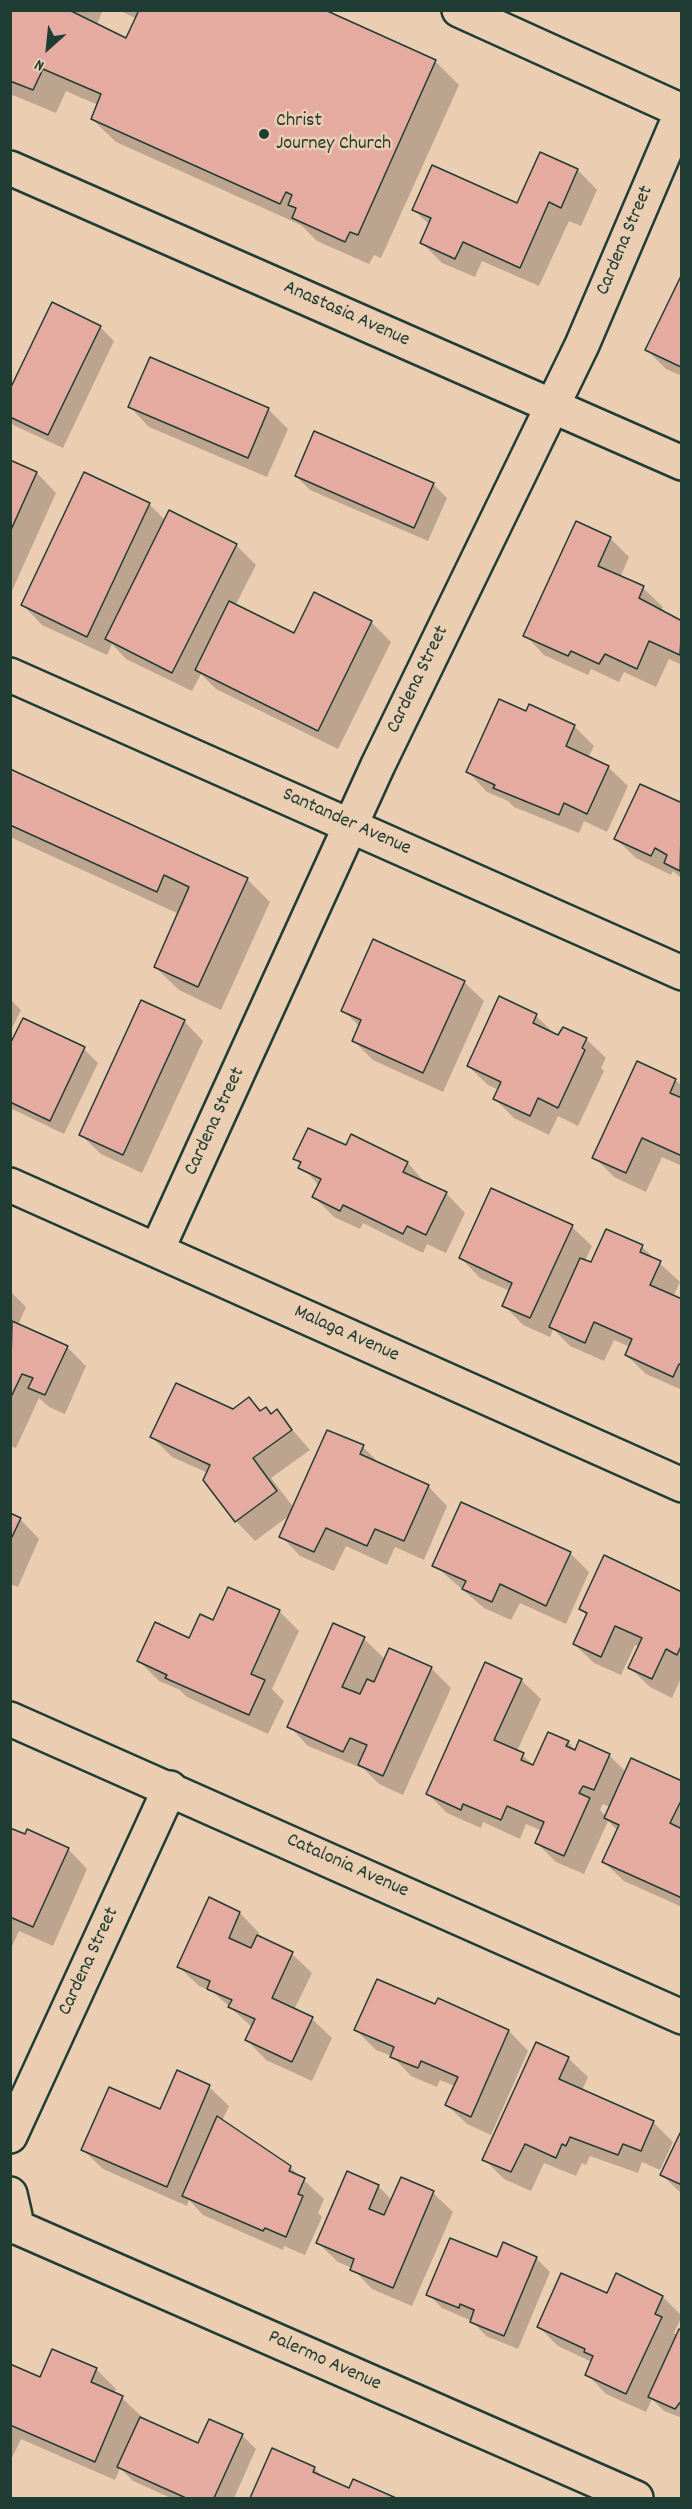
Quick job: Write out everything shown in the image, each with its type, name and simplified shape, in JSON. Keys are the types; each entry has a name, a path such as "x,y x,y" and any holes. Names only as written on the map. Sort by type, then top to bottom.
{"street":[{"path":"459,10 681,111"},
{"name":"Cardena Street","path":"157,1250 351,825 582,345 681,111"},
{"name":"Anastasia Avenue","path":"10,168 552,404 681,463"},
{"name":"Santander Avenue","path":"10,675 681,973"},
{"name":"Malaga Avenue","path":"10,1185 681,1485"},
{"name":"Catalonia Avenue","path":"10,1719 170,1788 681,2017"},
{"name":"Cardena Street","path":"10,2136 170,1788"},
{"name":"Palermo Avenue","path":"11,2216 636,2499"}],"building":[{"name":"Christ Journey Church","path":"10,10 69,10 126,38 139,10 325,10 436,60 358,235 350,232 345,242 292,218 296,208 288,205 292,195 286,192 280,204 91,119 101,94 43,69 33,90 10,81"},
{"path":"540,152 578,169 561,208 549,202 520,268 463,242 455,259 420,243 431,218 412,210 432,165 517,203"},
{"path":"682,274 682,367 681,367 645,350"},
{"path":"52,302 101,326 48,435 10,417 10,389"},
{"path":"150,357 269,408 248,458 128,407"},
{"path":"314,431 434,483 414,528 295,476"},
{"path":"10,460 37,472 10,532"},
{"path":"84,472 150,503 87,637 21,605"},
{"path":"169,510 237,544 172,673 105,639"},
{"path":"576,521 611,537 598,566 644,586 639,598 682,621 680,655 649,641 637,669 605,654 599,664 571,651 568,656 523,636"},
{"path":"314,592 372,621 318,731 195,670 229,601 294,633"},
{"path":"499,699 526,711 529,704 575,725 566,746 609,766 587,814 564,803 559,815 493,788 495,785 466,772"},
{"path":"10,769 248,878 198,987 154,967 189,887 164,875 157,892 10,825"},
{"path":"640,784 680,802 682,798 680,871 664,863 667,855 655,848 651,856 614,839"},
{"path":"373,939 465,981 423,1073 352,1041 361,1020 341,1011"},
{"path":"499,996 537,1014 533,1023 558,1035 563,1027 587,1038 582,1048 585,1050 558,1108 538,1098 530,1116 493,1099 501,1082 467,1066"},
{"path":"141,1000 185,1020 123,1155 79,1135"},
{"path":"23,1018 85,1047 50,1121 10,1102 10,1044"},
{"path":"637,1061 676,1079 670,1093 682,1098 682,1156 642,1138 626,1173 592,1158"},
{"path":"308,1128 346,1145 351,1134 408,1162 403,1172 447,1192 426,1235 407,1226 403,1234 343,1205 340,1211 312,1197 321,1179 298,1168 301,1162 293,1159"},
{"path":"491,1188 573,1225 530,1318 502,1306 512,1283 459,1258"},
{"path":"606,1229 643,1245 640,1252 661,1261 650,1285 682,1299 682,1365 679,1364 673,1377 625,1355 632,1339 594,1322 585,1343 549,1327 580,1258 591,1262"},
{"path":"12,1321 68,1346 45,1395 28,1388 33,1378 22,1374 10,1399"},
{"path":"176,1383 233,1409 249,1397 260,1411 266,1407 271,1414 277,1409 292,1430 253,1458 277,1491 235,1522 203,1480 210,1465 150,1437"},
{"path":"327,1430 364,1445 360,1454 429,1485 404,1541 375,1529 367,1546 326,1528 314,1552 279,1537"},
{"path":"461,1502 571,1552 546,1606 500,1584 492,1602 462,1589 466,1581 432,1566"},
{"path":"10,1513 21,1518 10,1541"},
{"path":"604,1555 682,1592 682,1644 677,1655 666,1649 652,1679 628,1668 642,1638 615,1626 601,1657 573,1644 587,1613 579,1609"},
{"path":"228,1587 280,1610 251,1674 265,1680 249,1715 165,1678 167,1675 137,1661 155,1622 189,1638 200,1614 213,1620"},
{"path":"333,1623 365,1637 342,1687 360,1694 367,1679 374,1682 389,1648 432,1667 383,1776 358,1765 367,1745 350,1738 343,1752 287,1727"},
{"path":"485,1662 522,1679 494,1740 524,1753 521,1760 533,1765 548,1732 569,1741 566,1746 575,1750 579,1740 610,1754 594,1790 583,1786 579,1793 590,1798 564,1856 535,1843 544,1822 507,1806 501,1820 463,1804 461,1810 426,1794"},
{"path":"631,1758 682,1781 682,1799 670,1823 682,1829 682,1898 602,1862 619,1825 604,1818"},
{"path":"10,1828 25,1834 27,1829 69,1848 33,1927 10,1917"},
{"path":"209,1897 240,1912 229,1938 251,1948 257,1935 293,1952 272,1998 313,2017 292,2062 245,2040 255,2019 228,2007 232,2000 207,1989 210,1981 177,1967"},
{"path":"377,1979 435,2004 438,1998 509,2030 471,2117 445,2105 458,2077 421,2061 418,2068 390,2057 394,2047 354,2030"},
{"path":"536,2042 569,2057 559,2079 654,2121 641,2151 623,2144 618,2155 570,2137 566,2146 562,2144 556,2158 525,2144 511,2172 482,2160"},
{"path":"177,2070 210,2085 167,2187 81,2150 109,2087 160,2109"},
{"path":"217,2116 291,2166 289,2171 305,2178 298,2194 303,2196 286,2237 265,2228 263,2231 182,2196"},
{"path":"682,2129 682,2185 660,2175"},
{"path":"347,2171 379,2185 369,2209 384,2215 401,2177 434,2191 393,2288 350,2270 354,2259 316,2243"},
{"path":"450,2238 497,2257 503,2242 537,2257 504,2336 470,2322 474,2310 460,2304 459,2308 426,2295"},
{"path":"561,2273 607,2293 616,2273 663,2296 655,2314 662,2317 626,2394 585,2375 593,2356 584,2352 585,2349 537,2327"},
{"path":"679,2329 682,2330 682,2400 675,2409 648,2397"},
{"path":"52,2349 97,2368 91,2382 123,2396 95,2462 10,2425 10,2364 40,2377"},
{"path":"140,2417 198,2443 209,2419 243,2434 214,2498 186,2498 117,2467"},
{"path":"272,2448 315,2467 313,2472 349,2488 353,2479 396,2498 250,2498"}],"place":[{"name":"Christ Journey Church","path":"264,134"}]}
